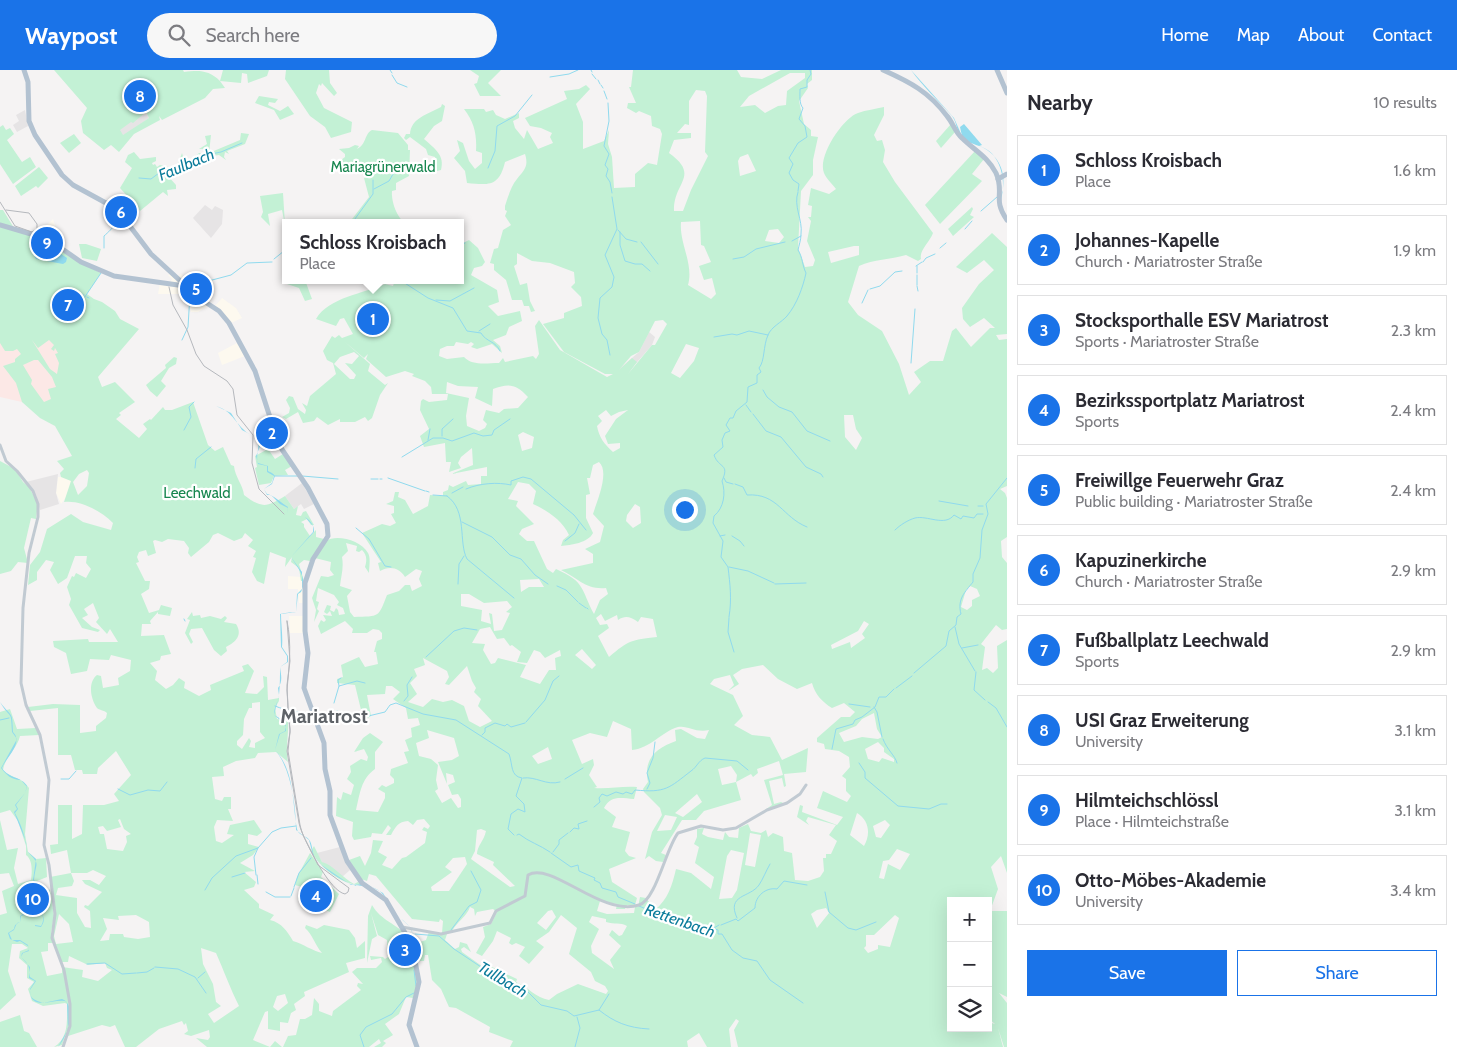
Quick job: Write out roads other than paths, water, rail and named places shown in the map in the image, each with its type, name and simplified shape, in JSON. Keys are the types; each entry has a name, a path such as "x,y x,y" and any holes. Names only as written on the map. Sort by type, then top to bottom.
{"main road":[{"path":"24,70 28,82 28,120 42,146 71,184 113,207 151,253 185,286 219,311 229,323 255,371 279,445 301,477 329,530 327,537 312,561 305,583 305,631 308,652 303,683 324,743 325,770 330,791 330,815 347,861 364,884 384,898 412,943 419,982 409,1025 417,1047"},
{"path":"883,70 919,87 945,112 960,137 985,158 1003,177 998,204 1007,220"},
{"path":"997,70 1007,94"},
{"path":"0,225 53,241 89,265 121,278 185,286"}],"street":[{"path":"0,445 6,462 18,471 32,491 38,504 38,517 29,553 29,572 23,608 21,683 26,705 40,734 49,779 44,845 49,865 55,914 52,938 70,998 70,1023 63,1047"},
{"path":"402,927 442,934 490,923 496,911 525,896 528,875 536,872 564,882 598,901 638,906 646,901 658,881 663,864 678,833 701,826 723,830 736,828 774,807 787,803 801,793 806,785"}],"water":[{"path":"911,70 954,118 962,136 960,127 964,124 982,145 974,144 962,137 952,116"},
{"path":"998,162 1003,174 1004,181 1003,190 1003,181"},
{"path":"1003,190 1002,208 1000,204 1000,196"},
{"path":"34,243 55,250 67,258 66,262 63,264 36,259 31,249"},
{"path":"225,410 231,413 237,422 231,416"},
{"path":"257,439 261,444 258,452 258,444"},
{"path":"257,460 258,463 268,466 268,471 275,476 272,484 264,489 272,483 274,476 267,472 267,466 258,464"},
{"path":"272,496 288,507 288,508 280,504"},
{"path":"291,557 302,572 302,576 299,570"},
{"path":"302,576 303,587 301,592 298,594 296,612 297,594 302,589"},
{"path":"296,612 281,614 282,647 288,656 288,662 280,667 287,662 287,656 281,647 280,614"},
{"path":"0,702 11,715 13,732 16,738 12,732 11,717"},
{"path":"16,740 13,750 2,768 8,774 20,780 9,777 1,768"},
{"path":"275,750 286,767 289,777 285,767"},
{"path":"25,793 16,805 18,809 15,813 25,840 14,812 17,809 15,805"},
{"path":"36,861 34,880 42,890 33,880"},
{"path":"366,884 372,887 357,886 353,885"},
{"path":"37,905 44,918 43,924 41,927 35,926 41,926 43,922"},
{"path":"26,912 31,912 35,916 31,913 21,916 20,922 20,916"},
{"path":"17,924 14,930 9,933 12,940 8,933"},
{"path":"12,940 20,940 28,946 20,941"},
{"path":"30,972 30,977 36,981 30,990 35,981 29,978"},
{"path":"67,1003 70,1014 68,1027"}],"waterway":[{"path":"550,77 569,74 578,70"},
{"path":"798,191 799,184 793,180 789,173 793,164 789,158 798,143 807,137 805,126 799,119 803,108 800,102 800,89 807,87 807,80 811,74 810,70"},
{"path":"592,74 596,79"},
{"path":"392,75 397,83 407,87"},
{"path":"598,80 600,84"},
{"path":"604,91 607,99"},
{"path":"488,168 495,151 497,126 515,116 532,95"},
{"path":"608,103 609,121 604,146 609,154 605,165 608,169 606,176 610,182 612,193"},
{"name":"Faulbach","path":"139,178 151,179 159,173 178,171 182,165 191,164 201,156 221,152 242,143"},
{"path":"374,189 389,181 396,169"},
{"path":"355,219 373,194 373,180"},
{"path":"729,617 731,598 728,567 721,557 723,541 713,523 714,516 720,509 723,500 724,490 722,481 725,471 714,455 723,447 722,440 725,433 730,431 726,425 730,418 733,418 736,411 747,402 748,387 757,383 757,375 761,372 759,368 769,332 791,311 803,284 806,273 798,250 801,238 797,202 798,192"},
{"path":"610,355 607,340 602,334 598,318 600,298 612,287 614,277 605,255 617,229 612,197"},
{"path":"981,211 997,197"},
{"name":"Faulbach","path":"104,248 104,236 113,227 115,221 112,209"},
{"path":"965,229 972,221"},
{"path":"618,230 626,239 637,242"},
{"path":"620,232 620,245 625,261 642,264 650,271"},
{"path":"792,241 801,236"},
{"path":"641,242 658,264"},
{"path":"733,259 744,257 756,249 785,242"},
{"path":"940,248 946,243"},
{"path":"274,259 282,253"},
{"path":"923,262 926,258 935,254"},
{"path":"192,288 197,284 231,275 247,263 272,262"},
{"path":"916,266 922,262"},
{"path":"917,266 917,273"},
{"path":"870,289 880,286 895,272 902,271"},
{"path":"76,310 101,273"},
{"path":"917,275 917,285"},
{"path":"406,284 428,298 453,308 467,331 481,333 496,345 500,351"},
{"path":"917,286 918,291"},
{"path":"436,300 450,301 474,288"},
{"path":"862,303 868,290"},
{"path":"182,340 188,327 190,294"},
{"path":"75,295 84,295"},
{"path":"911,363 915,309"},
{"path":"479,331 490,324"},
{"path":"714,337 737,335 749,331 768,335"},
{"path":"763,390 767,397 779,407 792,412 807,431 830,441"},
{"path":"184,430 191,417 189,407 194,402"},
{"path":"746,405 751,412"},
{"path":"753,414 766,431 781,437 806,467 821,474 823,477"},
{"path":"442,436 442,429 453,419"},
{"path":"402,457 433,438 443,438 452,441 474,433 483,436 492,435 494,430 510,419"},
{"path":"428,440 430,429"},
{"path":"195,468 196,459 211,447"},
{"path":"275,476 298,476"},
{"path":"302,476 338,479"},
{"path":"466,489 477,485 511,485 511,481 523,477 531,479 574,515 586,530"},
{"path":"388,478 425,491"},
{"path":"724,478 726,482 733,484"},
{"path":"914,673 946,646 949,631 956,625 957,617 961,614 961,600 973,582 973,574 980,558 982,530 988,514 986,504 1007,478"},
{"path":"371,479 378,479"},
{"path":"735,484 743,487 747,495 757,495 773,502 791,518 807,527"},
{"path":"452,493 463,487"},
{"path":"433,495 447,496"},
{"path":"447,496 454,502 458,510 464,552 467,559 514,598"},
{"path":"939,501 968,506"},
{"path":"978,506 983,506"},
{"path":"895,530 915,518 946,520 954,515 961,519 963,516 974,518 977,514 983,514"},
{"path":"462,522 492,537 510,555 521,559 535,575 548,584"},
{"path":"565,541 575,533 579,524"},
{"path":"356,528 369,539 385,566 391,567"},
{"path":"720,536 725,535"},
{"path":"732,536 744,546"},
{"path":"458,584 459,564 464,556"},
{"path":"729,567 748,571 774,583"},
{"path":"775,584 806,583"},
{"path":"557,586 566,590 578,602"},
{"path":"579,603 586,608"},
{"path":"729,618 728,632 734,652"},
{"path":"955,627 959,644 975,671"},
{"path":"426,657 454,631 464,628 477,630"},
{"path":"962,648 978,645"},
{"path":"976,672 974,690 985,700"},
{"path":"526,722 545,700 553,681 559,676"},
{"path":"896,688 912,676"},
{"path":"404,701 408,696 407,685 412,677"},
{"path":"339,686 338,680 341,678"},
{"path":"334,703 339,686 357,681 365,683"},
{"path":"832,749 836,729 853,724 855,720 875,707 879,697 886,697 894,689"},
{"path":"988,702 996,708 1007,727"},
{"name":"Rettenbach","path":"318,718 322,720 337,711 360,718 385,712 390,705 396,703 423,714 456,720 509,754 515,775 522,778 516,796 524,804 525,812 518,809 511,814 508,829 514,835"},
{"path":"849,704 870,707"},
{"name":"Rettenbach","path":"275,706 312,715"},
{"path":"874,707 877,712 882,737"},
{"path":"0,720 9,718"},
{"path":"482,735 485,732 485,728 495,723 505,726 507,724 511,727 525,723"},
{"path":"883,739 897,763"},
{"path":"647,789 650,783 647,773 653,758 655,742"},
{"path":"594,807 600,802 599,798 602,794 607,796 616,792 632,794 635,790 654,791 666,788 684,777 705,758 737,761 748,770"},
{"path":"859,763 865,772 865,778 898,806 929,809 941,804 947,804"},
{"path":"565,779 583,768"},
{"path":"61,779 69,779 76,771"},
{"path":"523,778 532,778 550,783 560,782"},
{"path":"118,789 130,795 148,790 160,791 167,782"},
{"path":"570,832 574,828 579,829 578,824 587,821"},
{"path":"205,890 212,878 236,856 258,848 272,832 281,828 296,826"},
{"path":"553,852 559,844 559,840 568,833"},
{"name":"Rettenbach","path":"517,835 519,834 550,852"},
{"path":"256,875 254,857 258,848"},
{"name":"Rettenbach","path":"551,853 571,867 578,865 579,871 595,878 594,880 600,883 602,888 616,892 618,897 635,904"},
{"path":"294,887 299,873 311,858"},
{"path":"737,918 734,910 737,900 759,885 770,864"},
{"path":"451,930 469,906 477,902 481,890 471,871"},
{"path":"232,877 245,873"},
{"path":"257,875 258,884"},
{"path":"721,925 736,919 738,921 755,908 755,904 762,893 769,889 777,889 784,881 807,885"},
{"path":"291,896 294,888"},
{"path":"266,892 275,897 290,897"},
{"path":"825,892 829,912 848,928 856,930 876,922"},
{"name":"Rettenbach","path":"639,906 658,914 675,916 684,923 695,922 718,930 718,934 722,934 732,950 743,958 757,961 770,980 803,1003"},
{"name":"Rettenbach","path":"714,928 719,925"},
{"name":"Tullbach","path":"413,934 413,942"},
{"name":"Tullbach","path":"415,934 439,936 454,949 487,971 506,978 526,990 541,1005 567,1011 574,1016 599,1010 622,1024 649,1029"},
{"path":"411,945 409,955 413,964"},
{"path":"87,964 105,963 122,974 136,973"},
{"path":"155,967 178,969 195,977 206,993"},
{"path":"137,973 147,972 154,968"},
{"path":"414,970 416,986"},
{"path":"198,978 205,972"},
{"path":"364,1047 360,1035 366,1027 392,1014 406,997 414,993"},
{"path":"599,1010 609,994"},
{"path":"575,1047 580,1028 577,1017"}],"tram line":[{"path":"0,202 15,226 32,232 37,229 37,224 29,213 6,210"},
{"path":"169,287 173,305 187,330 196,354 204,366 227,381 233,389 237,415 253,435 252,463 259,489 284,514"},
{"path":"287,621 290,647 290,656 289,664 289,673 288,681 287,690 288,710 290,732 287,751 300,828 302,832 303,833 303,835 304,837 318,865 349,888 345,894 333,886 327,878 321,869 316,860 311,851 307,843 304,837 303,836 303,834 302,832 302,831 301,830 300,825 288,751 290,732 290,729 288,710 287,691 287,688 287,685 290,661 287,621"}],"place":[{"name":"USI Graz Erweiterung","path":"140,96"},
{"name":"Kapuzinerkirche","path":"121,212"},
{"name":"Hilmteichschlössl","path":"47,243"},
{"name":"Freiwillge Feuerwehr Graz","path":"196,289"},
{"name":"Fußballplatz Leechwald","path":"68,305"},
{"name":"Schloss Kroisbach","path":"373,319"},
{"name":"Johannes-Kapelle","path":"272,433"},
{"name":"Bezirkssportplatz Mariatrost","path":"316,896"},
{"name":"Otto-Möbes-Akademie","path":"33,899"},
{"name":"Stocksporthalle ESV Mariatrost","path":"405,950"}],"district":[{"name":"Mariatrost","path":"324,716"}],"park label":[{"name":"Mariagrünerwald","path":"383,167"},
{"name":"Leechwald","path":"197,493"}]}
